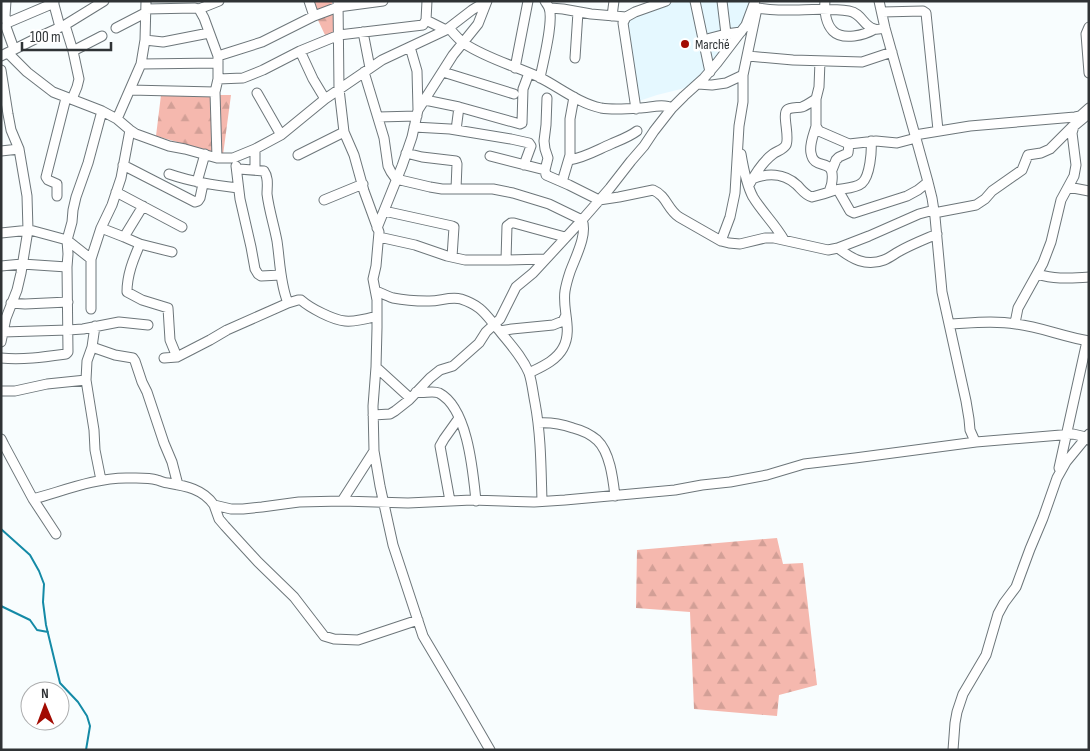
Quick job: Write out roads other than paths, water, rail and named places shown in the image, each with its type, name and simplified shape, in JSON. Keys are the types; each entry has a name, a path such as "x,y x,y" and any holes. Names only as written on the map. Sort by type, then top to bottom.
{"street":[{"path":"5,53 6,1"},
{"path":"5,53 62,26 90,5 104,1"},
{"path":"116,28 145,8 199,9 219,1"},
{"path":"309,1 314,16"},
{"path":"141,64 218,59 262,42 338,4 383,1"},
{"path":"218,79 243,78 339,35 423,25 426,20 427,1"},
{"path":"5,53 53,92 102,111 117,119 136,134 169,146 217,158 233,158 281,135 325,99 382,60 448,29 472,10 488,1 478,24 453,55 418,113 378,232 376,266 373,279 376,290 377,316 373,416 374,451 384,503 396,554 423,636 490,750"},
{"path":"515,68 528,1"},
{"path":"612,16 614,1"},
{"path":"540,78 549,28 550,17 547,5 578,12 626,17 648,5 666,1"},
{"path":"695,1 710,72"},
{"path":"722,1 726,34"},
{"path":"880,1 885,28 928,182 934,212 942,292 966,401 971,435 976,442"},
{"path":"7,22 54,2 73,51 79,79 77,87 69,98 46,176 48,180 57,184 57,196"},
{"path":"338,4 339,89 344,132 354,155 378,232"},
{"path":"755,5 786,9 825,5 858,14 869,26 875,29"},
{"path":"497,328 509,299 516,288 582,220 610,188 672,108 710,72 746,25 755,5"},
{"path":"721,241 730,217 736,186 743,102 743,75 748,56 755,5"},
{"path":"825,5 833,32 840,35 857,36 875,29 885,28"},
{"path":"117,119 141,64 145,40 145,8"},
{"path":"199,9 218,59 218,79 215,92 217,158"},
{"path":"882,12 923,11 926,13 938,130"},
{"path":"575,58 578,12"},
{"path":"626,17 623,23 636,109"},
{"path":"426,20 448,29 463,42 477,50 540,78 586,103 602,108 636,109 665,106 672,108"},
{"path":"1089,27 1086,34 1089,72"},
{"path":"363,32 367,70 384,138 388,166 396,179 430,188 493,189 513,193 549,204 582,220 584,224 580,246 565,291 567,338 564,347 559,355 550,362 529,372"},
{"path":"703,40 741,32"},
{"path":"145,40 163,42 209,33"},
{"path":"73,51 102,36"},
{"path":"410,47 417,71 418,113"},
{"path":"300,51 325,99"},
{"path":"748,56 820,62 862,62 892,52"},
{"path":"820,62 819,87 816,99 816,126 811,143 811,154 815,161 829,166 832,170"},
{"path":"1,70 9,122 18,149 28,204 28,230 21,273 3,329 1,342"},
{"path":"443,72 514,94"},
{"path":"425,100 459,107 520,124 522,123 523,89 528,73"},
{"path":"698,84 722,84 743,75"},
{"path":"130,90 215,92"},
{"path":"257,93 281,135"},
{"path":"562,182 570,155 570,119 574,97"},
{"path":"545,170 548,163 544,141 547,98"},
{"path":"750,182 766,159 786,145 786,111 804,106 816,99"},
{"path":"456,130 459,107"},
{"path":"816,126 821,133 837,138 844,143 870,141 897,143 938,130 1075,117 1080,116 1089,108"},
{"path":"1,358 21,359 68,354 67,240 76,197 88,163 102,111"},
{"path":"378,117 418,113"},
{"path":"490,156 545,170 546,174 599,200 654,190 659,192 673,213 721,241 740,244 765,238 774,238 828,250 884,230 919,214 976,205 1022,170 1028,155 1050,149 1089,113"},
{"path":"1015,323 1018,308 1043,263 1051,242 1061,200 1074,176 1076,165 1072,136 1074,126"},
{"path":"414,127 456,130 530,143 531,146 524,164"},
{"path":"91,309 91,259 121,178 130,130"},
{"path":"569,160 592,153 637,131"},
{"path":"298,156 344,132"},
{"path":"739,136 742,159 750,182 752,195 784,240"},
{"path":"750,182 764,175 777,176 790,180 808,196 812,197 857,186 865,179 870,161 870,141"},
{"path":"849,144 848,153 836,160 832,170 832,183 834,191 850,211 854,213 859,213 907,196 928,182"},
{"path":"1,151 18,149"},
{"path":"255,149 255,170"},
{"path":"406,152 422,157 456,161 456,189"},
{"path":"124,165 195,202 200,198 200,183 205,154"},
{"path":"233,158 237,170 238,188 255,269 261,276 281,275"},
{"path":"237,170 264,171 267,174 267,193 281,275 288,303"},
{"path":"169,174 200,183 238,188"},
{"path":"324,200 362,184"},
{"path":"1068,187 1089,191"},
{"path":"116,192 182,227"},
{"path":"124,237 143,206"},
{"path":"384,211 454,227 452,257"},
{"path":"506,260 507,226 510,223 565,237"},
{"path":"101,228 140,244 172,252"},
{"path":"1,233 30,230 67,240 91,259"},
{"path":"378,232 447,256 465,260 545,259"},
{"path":"838,248 850,257 872,263 886,259 936,234"},
{"path":"140,244 130,269 127,292 142,300 168,308 170,340 177,357"},
{"path":"1,266 22,264 67,267"},
{"path":"1038,274 1059,279 1089,277"},
{"path":"376,290 392,298 435,301 451,297 480,308 521,357 529,372 538,423 542,501"},
{"path":"164,358 177,357 227,330 298,300 316,311 343,321 364,320 377,316"},
{"path":"11,303 68,302"},
{"path":"373,416 390,414 402,406 440,370 453,366 460,361 479,343 486,332 497,328 512,329 553,325 563,321 566,316"},
{"path":"3,329 68,330 119,322 148,326"},
{"path":"949,324 1015,323 1088,341 1057,478 1016,587 998,614 986,654 962,697 955,723 953,750"},
{"path":"95,326 92,347 87,361 86,380 101,480"},
{"path":"92,347 114,355 132,358 135,361 172,462 178,485"},
{"path":"376,367 413,395 435,392 442,396 455,411 470,454 476,501"},
{"path":"1,391 16,392 47,384 86,380"},
{"path":"450,501 440,446 459,418"},
{"path":"538,423 551,422 566,426 586,432 597,440 607,457 615,496"},
{"path":"214,505 232,509 243,509 299,502 342,501 384,503 566,500 675,490 767,475 804,464 976,442 1073,434 1088,437"},
{"path":"1057,478 1066,462 1088,437"},
{"path":"1,438 33,499 56,534"},
{"path":"342,501 374,451"},
{"path":"33,499 101,480 125,478 156,480 202,492 210,498 219,519 258,562 294,597 324,636 334,639 358,640 418,620"}],"waterway":[{"path":"1,529 30,555 39,571 44,584 43,602 46,625 60,683 78,702 87,716 90,726 86,750"},
{"path":"1,606 30,620 37,630 48,632"}],"place":[{"name":"Marché","path":"685,44"}]}
